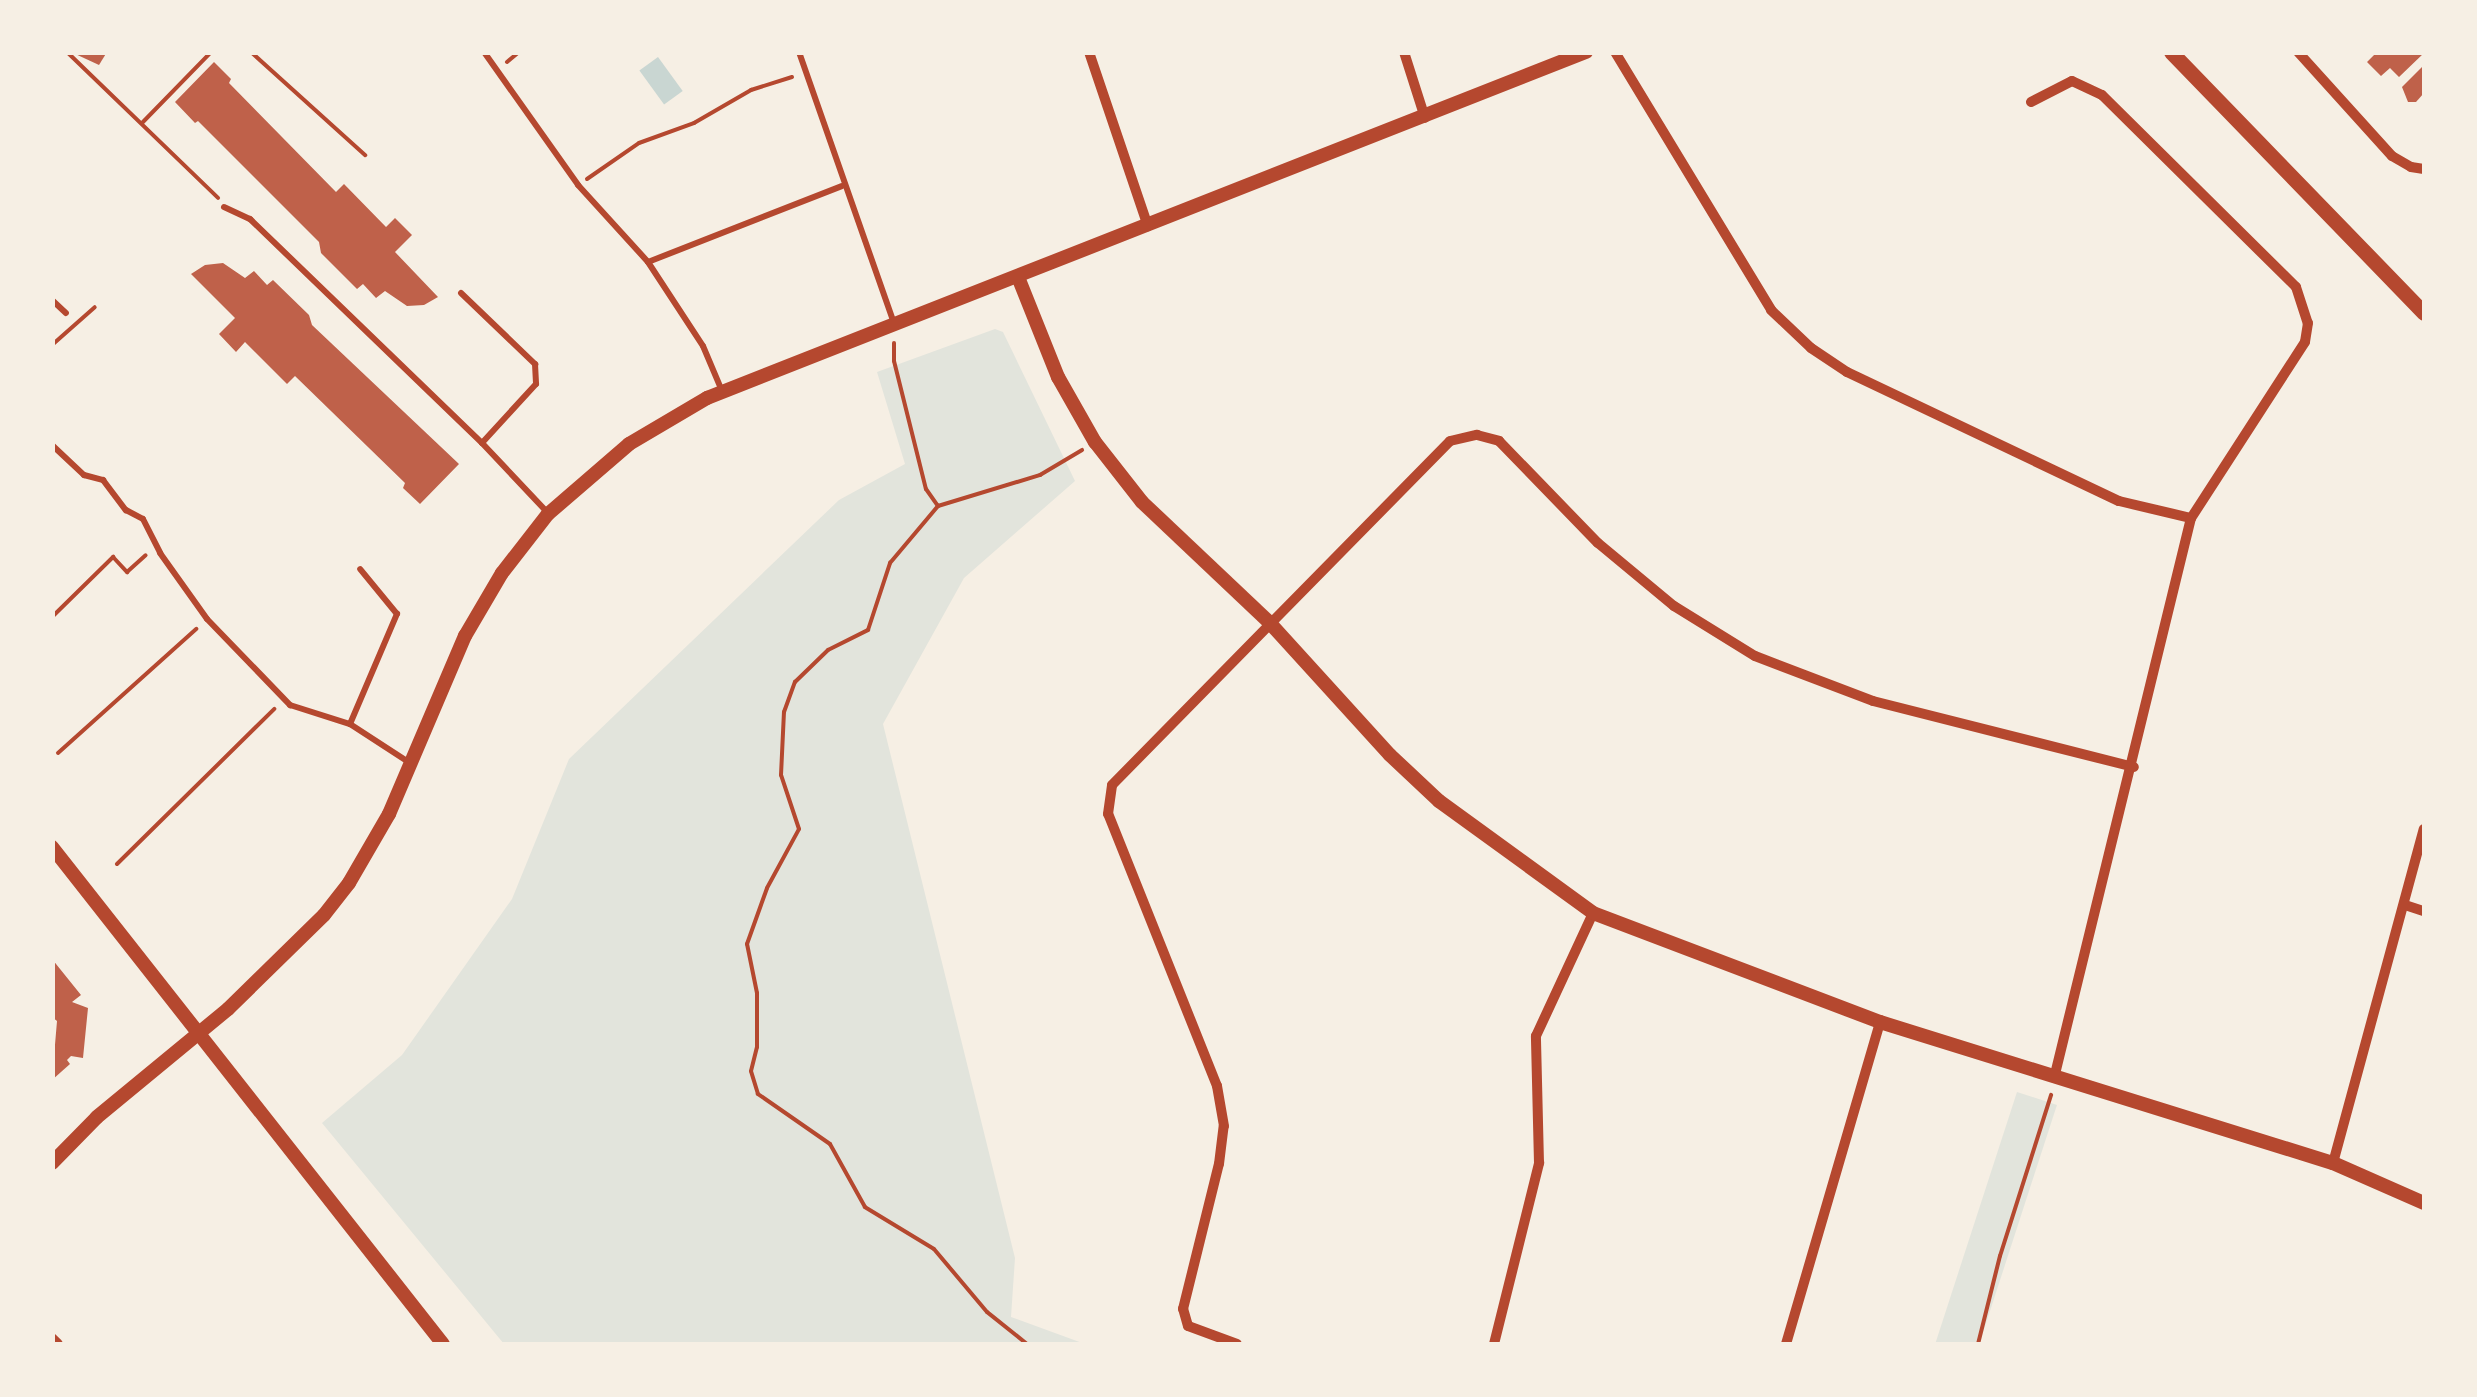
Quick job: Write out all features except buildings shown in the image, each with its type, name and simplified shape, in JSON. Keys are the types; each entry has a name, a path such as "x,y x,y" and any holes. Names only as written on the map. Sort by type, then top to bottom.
{"main road":[{"path":"2172,52 2424,313"}],"street":[{"path":"1090,52 1148,226"},
{"path":"1404,52 1426,118"},
{"path":"52,1163 97,1117 198,1037 324,915 370,849 482,604 548,514 628,444 722,392 1586,52"},
{"path":"1615,52 1771,310 1811,348 1847,372 2118,501 2191,518"},
{"path":"2298,52 2392,156 2411,167 2424,169"},
{"path":"2031,102 2072,82 2102,95 2296,287 2308,323 2305,342 2191,518 2134,767 2056,1074"},
{"path":"1018,276 1058,377 1095,442 1142,502 1268,621 1390,755 1439,801 1593,913 1880,1022 2333,1162 2424,1203"},
{"path":"1236,1344 1188,1326 1183,1309 1224,1126 1217,1086 1108,814 1112,785 1268,621 1450,441 1477,435 1499,441 1598,543 1674,606 1755,656 1873,701 2134,767"},
{"path":"2333,1162 2424,829"},
{"path":"52,847 443,1344"},
{"path":"2404,905 2424,911"},
{"path":"1494,1344 1538,1163 1536,1036 1593,913"},
{"path":"1786,1344 1880,1022"},
{"path":"52,1338 58,1344"}],"lane":[{"path":"484,52 578,185 648,262 703,346 722,392"},
{"path":"799,52 842,186 894,325"},
{"path":"648,262 842,186"},
{"path":"224,207 250,219 482,443 548,514"},
{"path":"461,293 535,364 536,384 482,443"},
{"path":"52,300 66,312"},
{"path":"52,445 84,475 102,480 126,510 143,520 207,619 290,705 350,724 411,764"},
{"path":"350,724 397,614 360,569"}],"path":[{"path":"67,52 211,189 224,207"},
{"path":"142,123 211,52"},
{"path":"251,52 365,156"},
{"path":"578,185 639,144 694,123 752,90 806,72"},
{"path":"894,325 894,361 926,488 938,506"},
{"path":"1028,1344 987,1312 934,1249 865,1206 830,1144 758,1094 752,1071 757,1047 757,993 747,944 767,888 799,829 781,775 784,712 795,682 828,650 868,630 890,563 938,506 1040,476 1095,442"},
{"path":"52,617 113,557 127,572 157,546"},
{"path":"58,753 207,619"},
{"path":"118,864 284,699"},
{"path":"1978,1344 2056,1074"}],"shaded area":[{"path":"658,57 683,91 664,104 639,71"},
{"path":"995,329 1003,332 1075,481 964,578 883,724 1015,1258 1011,1317 1085,1344 504,1344 322,1123 402,1055 512,899 569,759 839,500 905,464 877,372"},
{"path":"2017,1092 2057,1105 1979,1344 1936,1342"}]}
